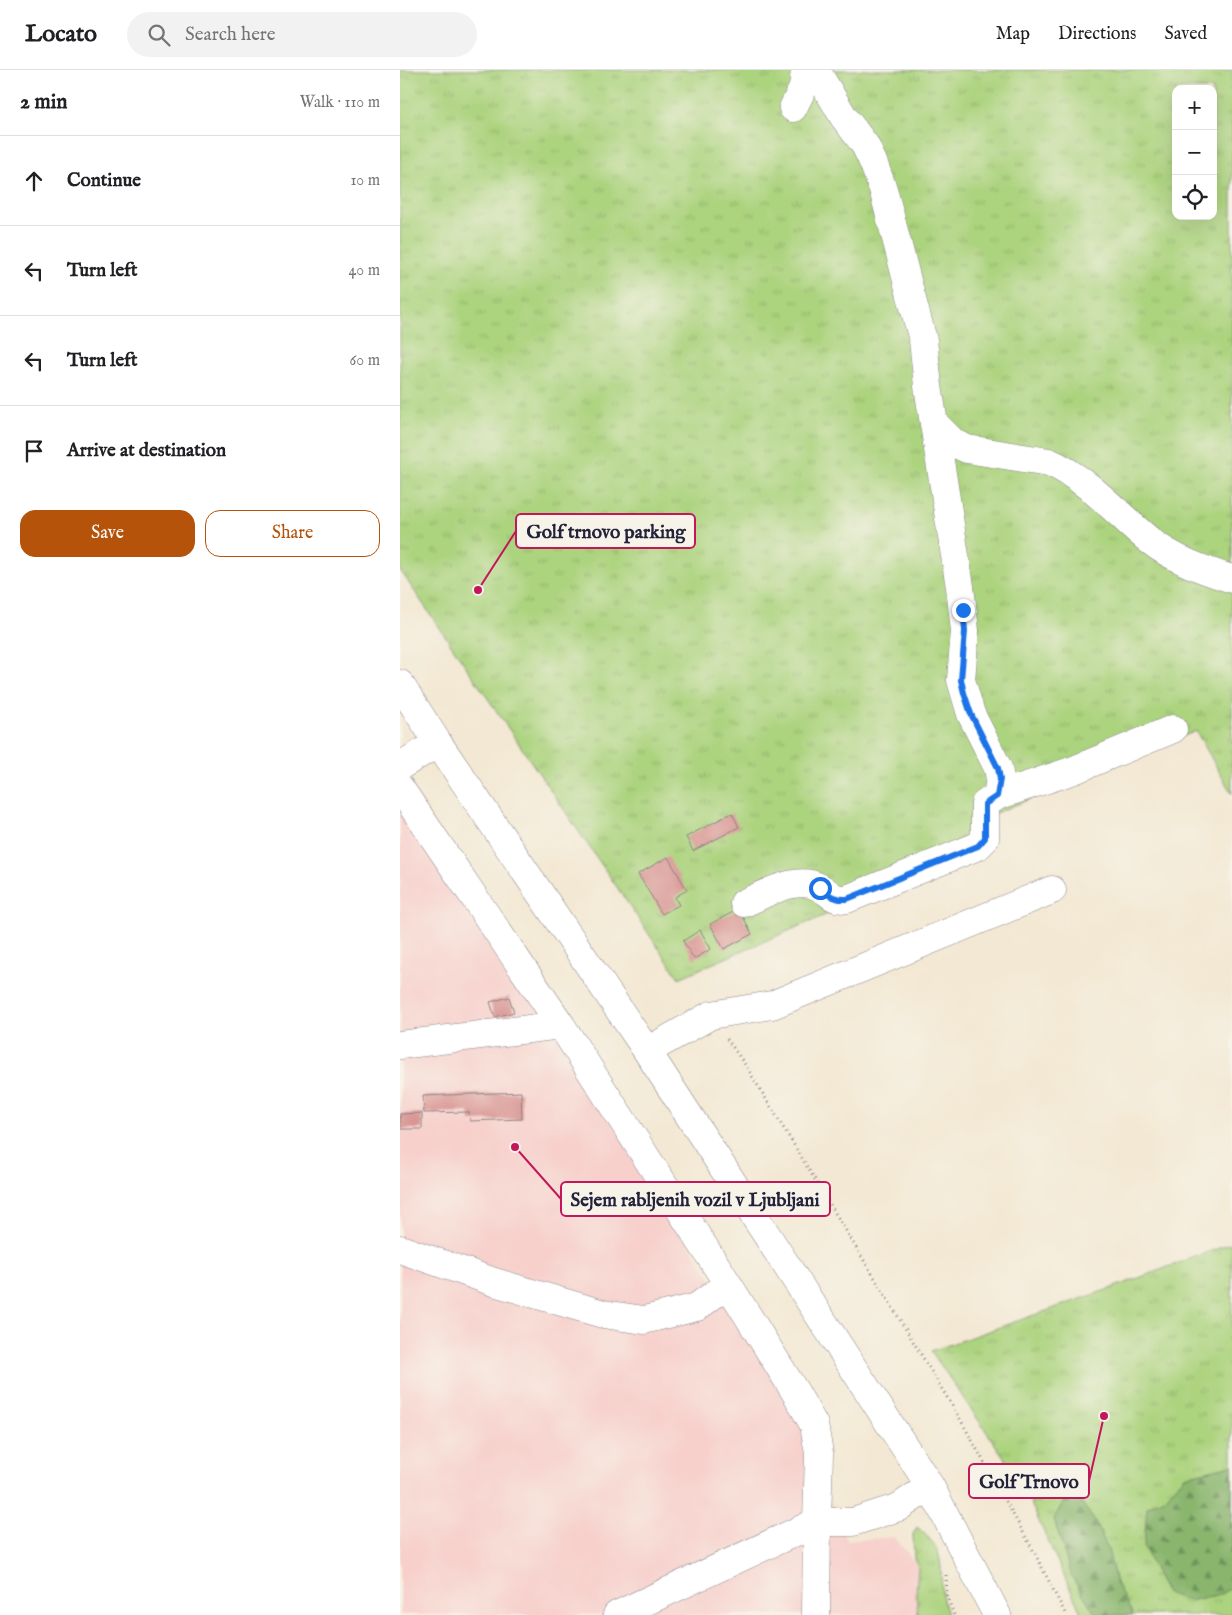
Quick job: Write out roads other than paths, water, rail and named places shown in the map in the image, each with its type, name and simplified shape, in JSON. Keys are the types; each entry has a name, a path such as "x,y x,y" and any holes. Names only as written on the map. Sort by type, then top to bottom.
{"lane":[{"path":"793,108 803,88 805,70"},
{"path":"816,70 843,116 865,145 873,162 883,189 923,340 928,386 963,610 965,631 961,680 971,714 998,768 1000,779 997,796"},
{"path":"934,423 954,442 967,449 1049,462 1057,466 1082,482 1151,541 1168,553 1209,572 1232,579"},
{"path":"400,684 647,1051 930,1486 997,1615"},
{"path":"744,903 795,883 809,883 838,900 847,899 978,846 985,838 985,804 997,796 1074,770 1173,729"},
{"path":"400,766 438,743"},
{"path":"400,788 561,1025 728,1284 814,1425 819,1453 816,1615"},
{"path":"647,1051 711,1016 772,1005 1052,890"},
{"path":"400,1045 561,1025"},
{"path":"400,1249 494,1282 603,1314 644,1320 697,1307 728,1284"},
{"path":"617,1615 817,1522 853,1522 898,1507 930,1486"}],"place":[{"name":"Golf trnovo parking","path":"478,590"},
{"name":"Sejem rabljenih vozil v Ljubljani","path":"515,1147"},
{"name":"Golf Trnovo","path":"1104,1416"}]}
